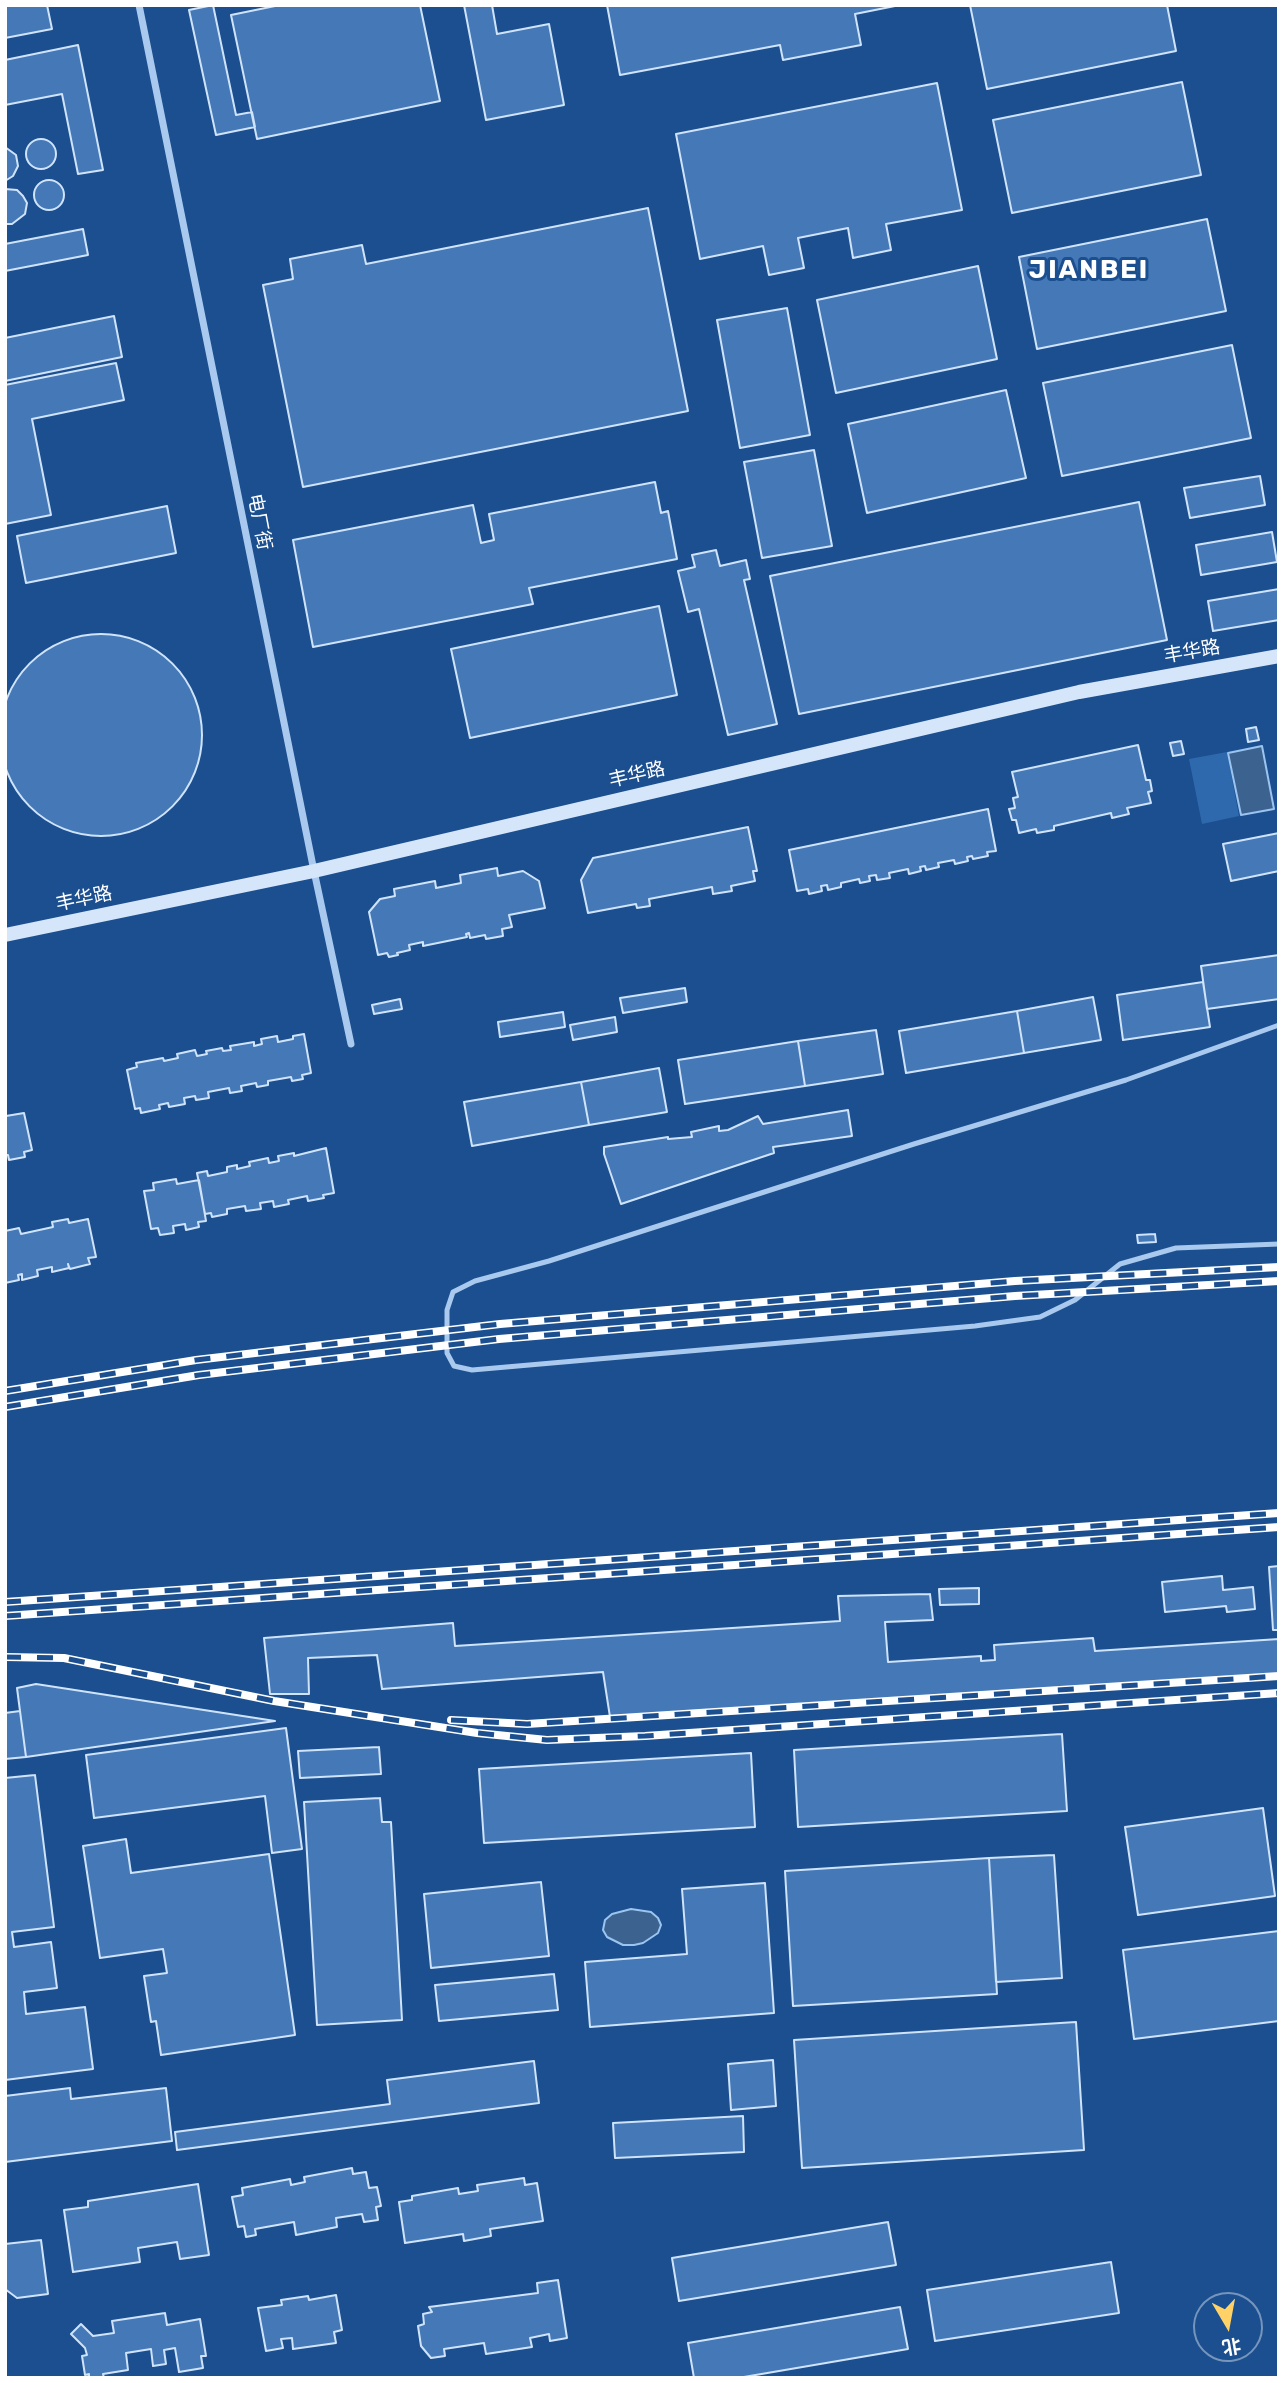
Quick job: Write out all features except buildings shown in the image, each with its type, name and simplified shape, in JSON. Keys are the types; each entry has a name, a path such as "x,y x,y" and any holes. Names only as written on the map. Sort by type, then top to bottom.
{"street":[{"name":"电厂街","path":"139,5 351,1044"},
{"name":"丰华路","path":"5,935 314,870 1079,692 1279,656"}],"lane":[{"path":"1279,1025 1126,1080 914,1144 550,1261 475,1281 453,1292 447,1310 447,1353 454,1366 472,1370 975,1326 1040,1317 1075,1300 1120,1264 1176,1248 1279,1244"}],"shaded area":[{"path":"1262,746 1274,809 1241,815 1228,753"},
{"path":"1227,752 1239,816 1202,824 1189,759"},
{"path":"631,1909 651,1912 658,1918 661,1925 658,1933 643,1943 634,1945 623,1945 607,1937 603,1930 605,1920 612,1914"}],"railway":[{"path":"5,1391 196,1360 500,1324 1015,1281 1279,1267"},
{"path":"5,1407 199,1375 499,1339 1015,1296 1279,1281"},
{"path":"5,1602 1279,1513"},
{"path":"5,1616 1279,1527"},
{"path":"5,1657 64,1658 274,1701 477,1733 547,1740 645,1736 1279,1693"},
{"path":"451,1720 527,1724 1279,1676"}],"district":[{"name":"JIANBEI","path":"1089,270"}]}
